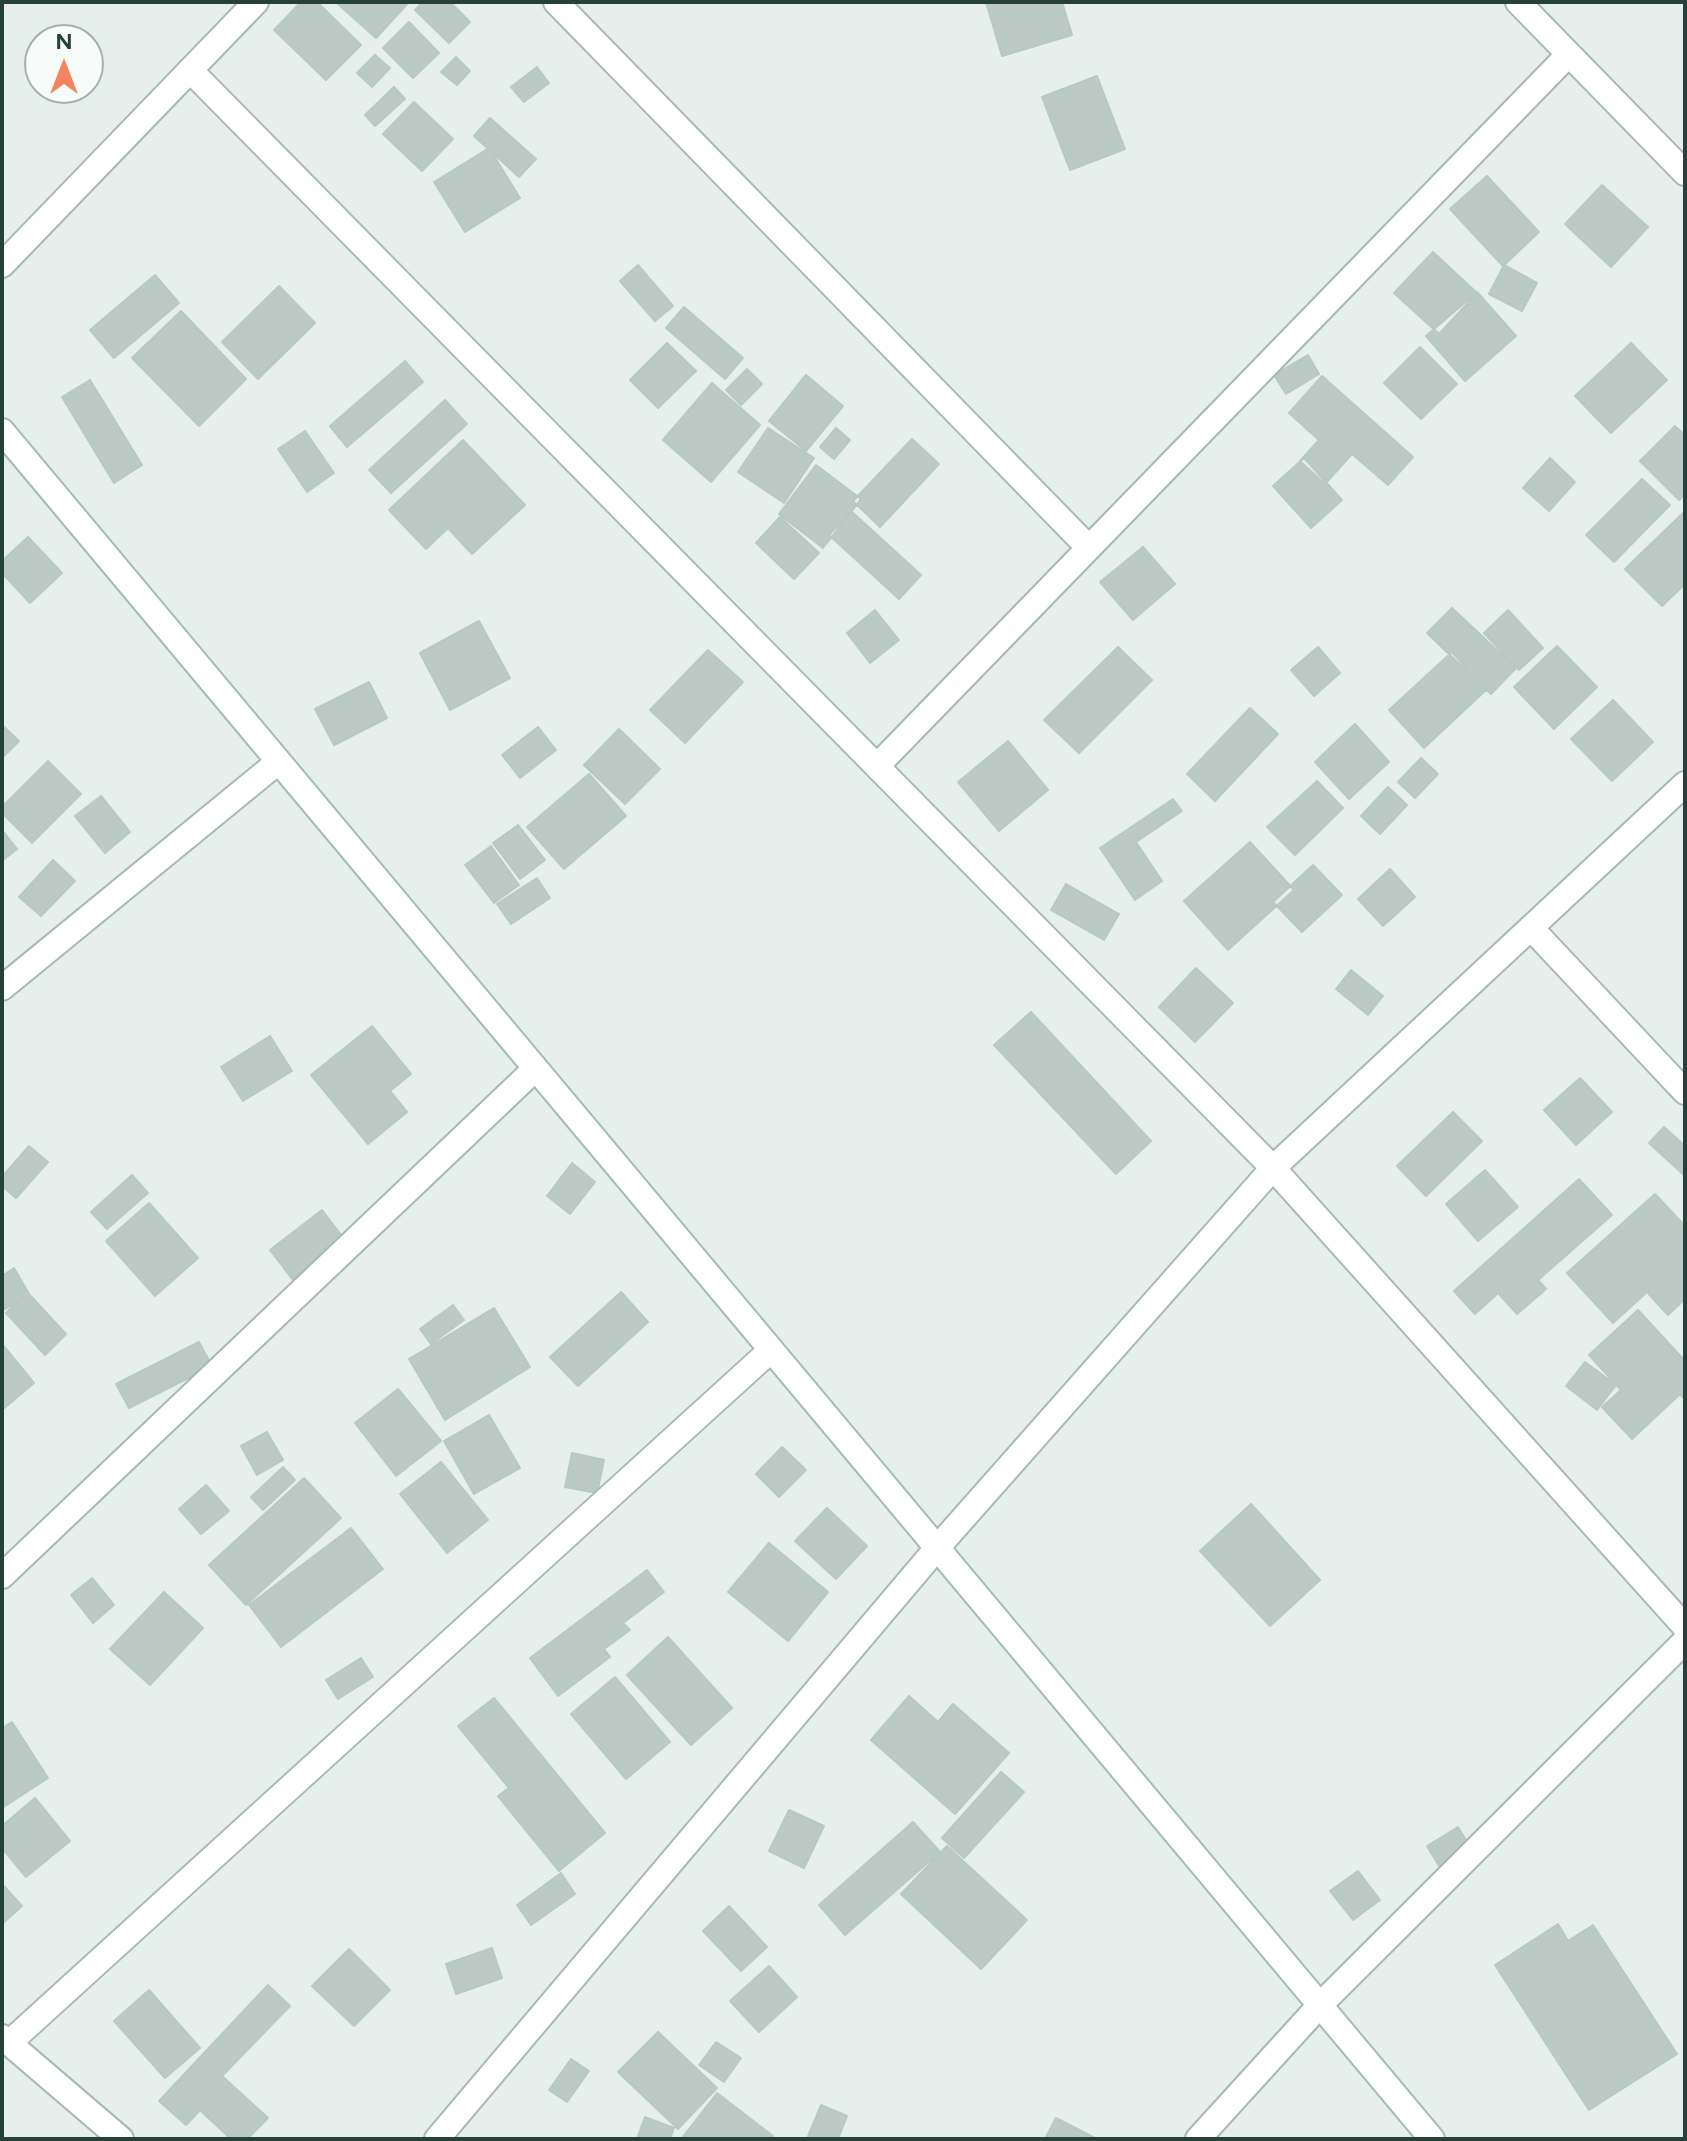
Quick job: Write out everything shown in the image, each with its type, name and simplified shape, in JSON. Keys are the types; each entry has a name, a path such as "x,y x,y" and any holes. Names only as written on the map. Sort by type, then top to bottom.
{"street":[{"path":"2,265 256,2"},
{"path":"556,2 1089,548"},
{"path":"1518,2 1685,173"},
{"path":"877,766 1569,54"},
{"path":"190,70 1273,1168 1685,1627"},
{"path":"2,431 1432,2139"},
{"path":"2,988 278,762"},
{"path":"437,2139 937,1548 1273,1168 1685,784"},
{"path":"1531,928 1685,1092"},
{"path":"2,1576 535,1069"},
{"path":"121,2139 6,2040 771,1350"},
{"path":"1198,2139 1320,2005 1685,1641"}],"building":[{"path":"301,2 317,2 361,45 326,80 274,30"},
{"path":"409,2 376,38 338,4"},
{"path":"423,2 450,2 470,22 449,43 415,10"},
{"path":"986,2 1062,2 1072,35 1002,56"},
{"path":"409,22 439,53 413,78 383,48"},
{"path":"375,55 390,68 372,87 357,73"},
{"path":"456,57 470,71 457,85 441,72"},
{"path":"537,67 549,83 524,102 511,87"},
{"path":"1097,76 1125,149 1070,170 1042,97"},
{"path":"394,87 405,99 375,126 365,115"},
{"path":"414,102 453,139 422,171 383,134"},
{"path":"490,118 536,159 519,177 474,136"},
{"path":"489,148 520,198 465,232 434,182"},
{"path":"1487,176 1539,232 1503,266 1450,209"},
{"path":"1602,185 1648,227 1611,267 1565,224"},
{"path":"1433,252 1477,293 1439,334 1394,293"},
{"path":"638,265 673,306 655,321 620,281"},
{"path":"1504,265 1537,283 1522,311 1489,294"},
{"path":"155,275 179,303 114,358 90,330"},
{"path":"279,286 315,323 258,379 222,342"},
{"path":"1477,292 1516,336 1465,381 1426,336"},
{"path":"684,307 743,358 725,379 666,328"},
{"path":"181,311 246,379 199,426 132,358"},
{"path":"667,343 696,371 658,408 630,380"},
{"path":"1631,343 1667,380 1611,433 1575,396"},
{"path":"1420,347 1457,384 1421,419 1384,383"},
{"path":"1308,355 1319,374 1286,394 1274,375"},
{"path":"405,361 423,382 347,447 330,426"},
{"path":"747,369 762,384 741,405 726,390"},
{"path":"806,375 843,406 806,451 769,421"},
{"path":"1322,376 1413,457 1388,485 1352,454 1325,484 1300,461 1319,440 1289,413"},
{"path":"90,380 142,465 114,483 62,397"},
{"path":"712,383 760,425 711,482 663,440"},
{"path":"445,400 467,424 391,493 369,470"},
{"path":"1675,426 1685,435 1685,494 1679,500 1640,461"},
{"path":"768,428 814,458 784,503 738,472"},
{"path":"836,428 850,440 834,459 820,447"},
{"path":"305,431 334,473 307,492 278,449"},
{"path":"912,439 939,464 880,527 853,501"},
{"path":"463,440 525,505 472,554 448,528 426,549 389,510"},
{"path":"1304,458 1342,500 1311,528 1273,486"},
{"path":"1550,458 1575,482 1549,511 1523,488"},
{"path":"816,465 861,499 823,548 779,514"},
{"path":"1642,479 1670,505 1614,562 1586,535"},
{"path":"851,511 921,575 899,599 829,535"},
{"path":"1685,511 1685,584 1662,606 1625,569"},
{"path":"780,517 819,553 794,579 756,543"},
{"path":"28,537 62,573 30,603 2,573 2,561"},
{"path":"1143,547 1175,584 1133,620 1100,582"},
{"path":"1452,608 1516,668 1491,694 1427,633"},
{"path":"875,610 899,640 870,663 847,633"},
{"path":"1508,610 1543,648 1519,670 1484,633"},
{"path":"479,621 510,678 450,710 420,653"},
{"path":"1557,646 1597,687 1554,729 1514,687"},
{"path":"1118,647 1152,680 1079,753 1044,720"},
{"path":"1318,647 1340,673 1314,696 1291,670"},
{"path":"708,650 743,682 685,743 650,710"},
{"path":"1452,652 1486,690 1424,748 1389,710"},
{"path":"369,682 387,718 334,745 315,709"},
{"path":"1613,700 1653,742 1612,781 1571,739"},
{"path":"1250,708 1278,734 1215,801 1187,774"},
{"path":"1355,724 1389,762 1349,799 1315,762"},
{"path":"2,725 19,741 2,758"},
{"path":"538,727 556,750 520,778 502,755"},
{"path":"619,729 660,769 625,804 584,765"},
{"path":"1008,741 1048,790 999,831 958,782"},
{"path":"1421,758 1438,774 1415,798 1398,782"},
{"path":"48,761 81,794 32,843 2,813 2,807"},
{"path":"589,774 626,816 564,869 527,827"},
{"path":"1317,781 1343,808 1295,855 1267,827"},
{"path":"1388,787 1407,805 1380,834 1361,816"},
{"path":"101,796 130,832 105,853 75,816"},
{"path":"1173,799 1182,811 1136,842 1162,881 1135,900 1100,848"},
{"path":"518,825 545,860 520,879 493,843"},
{"path":"2,830 17,849 2,861"},
{"path":"1250,842 1294,890 1228,950 1184,901"},
{"path":"491,846 519,885 494,903 465,865"},
{"path":"53,860 75,881 41,916 19,897"},
{"path":"1313,865 1342,895 1302,932 1273,902"},
{"path":"1390,869 1415,897 1383,926 1358,899"},
{"path":"537,878 550,898 511,924 497,904"},
{"path":"1066,884 1119,914 1104,940 1051,910"},
{"path":"1196,968 1233,1003 1195,1042 1159,1007"},
{"path":"1351,970 1383,996 1368,1015 1336,989"},
{"path":"1031,1012 1151,1141 1116,1174 994,1045"},
{"path":"372,1026 411,1074 390,1091 407,1112 368,1144 311,1075"},
{"path":"270,1036 292,1071 243,1101 221,1067"},
{"path":"1580,1078 1612,1112 1576,1145 1544,1110"},
{"path":"1453,1112 1482,1141 1426,1196 1397,1166"},
{"path":"1664,1127 1685,1146 1685,1176 1649,1143"},
{"path":"29,1146 48,1162 16,1198 2,1186 2,1177"},
{"path":"572,1163 595,1182 570,1214 547,1196"},
{"path":"1485,1170 1518,1207 1478,1241 1446,1204"},
{"path":"132,1175 148,1193 107,1229 91,1212"},
{"path":"1579,1179 1612,1215 1538,1280 1546,1289 1517,1314 1498,1293 1475,1314 1454,1291"},
{"path":"1655,1194 1685,1226 1685,1299 1668,1315 1647,1292 1613,1323 1567,1273"},
{"path":"149,1203 198,1258 155,1296 106,1241"},
{"path":"322,1210 348,1244 296,1284 270,1250"},
{"path":"14,1268 29,1294 2,1311 2,1276"},
{"path":"27,1292 66,1334 45,1355 6,1313"},
{"path":"621,1292 648,1322 578,1386 550,1357"},
{"path":"453,1305 464,1320 431,1344 420,1329"},
{"path":"494,1308 530,1367 445,1420 409,1359"},
{"path":"1638,1310 1685,1361 1685,1400 1680,1394 1632,1439 1602,1407 1621,1390 1589,1355"},
{"path":"199,1342 212,1366 129,1408 116,1384"},
{"path":"2,1344 34,1383 2,1410"},
{"path":"1585,1362 1616,1385 1597,1410 1566,1386"},
{"path":"398,1389 441,1441 396,1476 355,1423"},
{"path":"489,1415 520,1468 474,1494 444,1441"},
{"path":"267,1432 283,1460 257,1475 241,1446"},
{"path":"782,1447 806,1470 779,1497 756,1474"},
{"path":"572,1453 604,1460 597,1493 565,1487"},
{"path":"441,1462 488,1520 447,1553 400,1494"},
{"path":"283,1467 295,1480 263,1510 251,1497"},
{"path":"304,1478 341,1518 246,1605 209,1565"},
{"path":"206,1485 229,1511 201,1534 179,1509"},
{"path":"1251,1504 1320,1580 1270,1626 1200,1551"},
{"path":"827,1508 867,1546 836,1579 795,1541"},
{"path":"351,1528 383,1569 281,1647 249,1605"},
{"path":"769,1543 828,1592 788,1641 728,1592"},
{"path":"647,1570 664,1592 623,1623 630,1630 604,1649 610,1657 558,1696 530,1658"},
{"path":"92,1578 114,1605 93,1623 71,1595"},
{"path":"164,1592 203,1628 150,1685 110,1649"},
{"path":"668,1637 732,1708 691,1745 627,1675"},
{"path":"361,1658 373,1677 338,1699 326,1680"},
{"path":"615,1677 670,1742 626,1779 571,1714"},
{"path":"909,1696 938,1722 953,1704 1009,1753 955,1814 871,1740"},
{"path":"494,1698 605,1833 559,1871 498,1796 509,1788 458,1726"},
{"path":"12,1722 48,1778 2,1808 2,1728"},
{"path":"1001,1772 1024,1792 964,1858 942,1838"},
{"path":"35,1798 70,1841 26,1877 2,1848 2,1826"},
{"path":"789,1810 824,1826 804,1868 769,1851"},
{"path":"913,1822 940,1852 845,1935 819,1905"},
{"path":"1458,1827 1472,1850 1441,1869 1427,1846"},
{"path":"947,1846 1027,1920 981,1969 901,1894"},
{"path":"1358,1871 1380,1900 1353,1920 1330,1891"},
{"path":"561,1873 575,1894 531,1925 517,1905"},
{"path":"2,1884 22,1906 2,1924"},
{"path":"729,1906 767,1947 741,1971 703,1931"},
{"path":"1558,1924 1568,1941 1593,1925 1677,2054 1589,2110 1495,1965"},
{"path":"492,1948 502,1978 456,1994 446,1964"},
{"path":"349,1949 390,1990 354,2026 312,1986"},
{"path":"769,1966 797,1997 759,2032 730,2001"},
{"path":"268,1985 290,2006 222,2076 268,2118 247,2139 231,2139 200,2110 186,2125 159,2101"},
{"path":"149,1990 200,2048 165,2078 114,2021"},
{"path":"658,2032 717,2088 678,2129 618,2072"},
{"path":"716,2042 741,2058 724,2082 699,2065"},
{"path":"571,2059 589,2071 567,2102 549,2090"},
{"path":"717,2093 773,2136 770,2139 682,2138"},
{"path":"821,2105 847,2116 838,2139 807,2139"},
{"path":"645,2117 674,2128 670,2139 637,2139"},
{"path":"1056,2118 1097,2139 1045,2139"}]}
